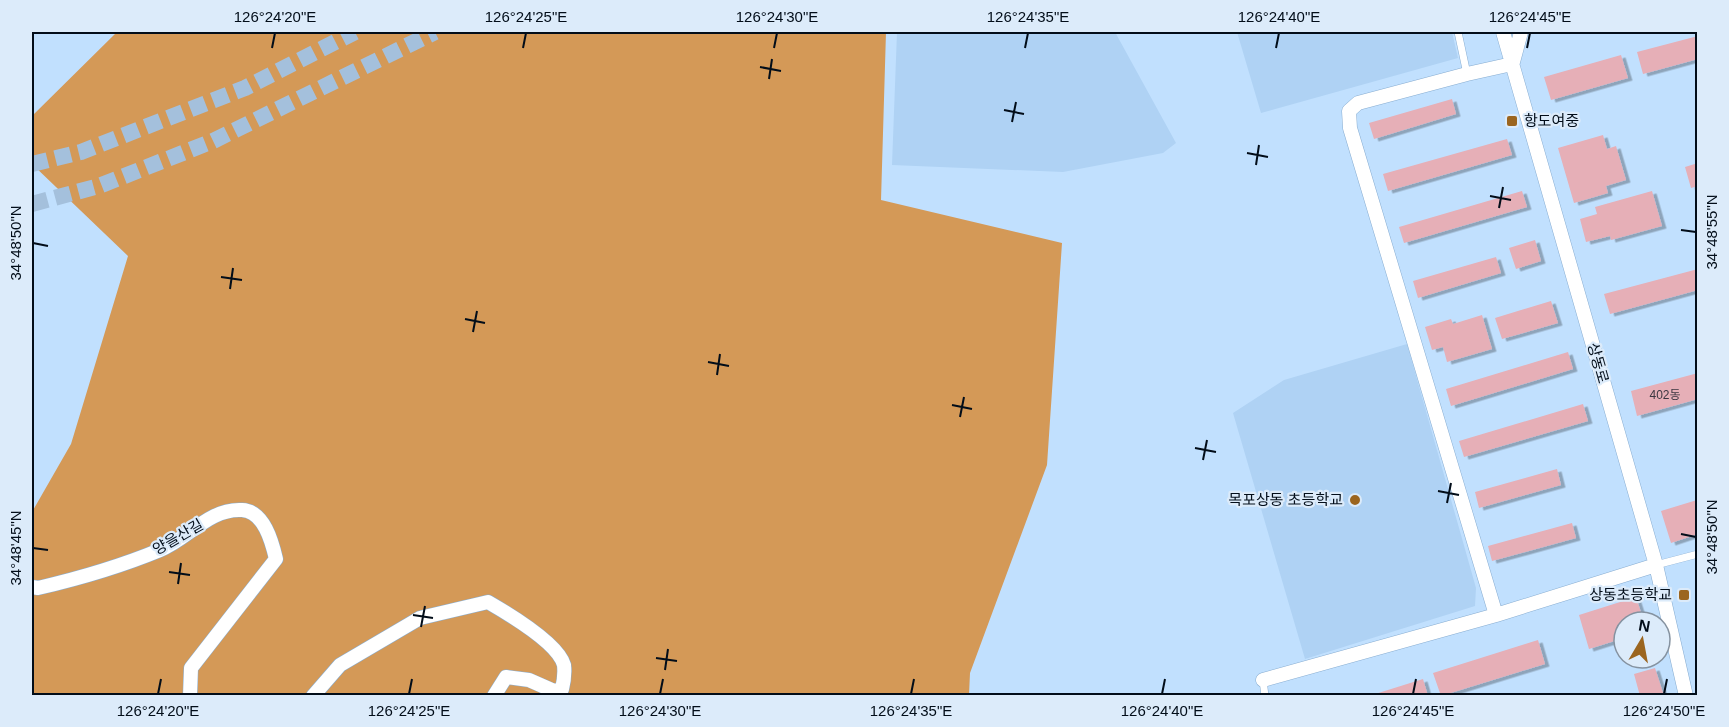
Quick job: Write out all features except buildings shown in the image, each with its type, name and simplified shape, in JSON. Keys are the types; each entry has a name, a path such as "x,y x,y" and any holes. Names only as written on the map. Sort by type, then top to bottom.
{"street":[{"name":"상동로","path":"1503,32 1656,566 1686,696"},
{"path":"1496,615 1353,138 1349,111 1358,103 1512,64 1521,32"},
{"name":"양을산길","path":"32,587 38,588 93,576 164,549 214,515 243,510 259,519 271,539 276,559 190,668 190,696"},
{"path":"1263,680 1496,615 1656,566"},
{"path":"313,696 340,664 420,618 488,602 529,627 547,644 563,663 565,676 562,689 554,691 529,680 506,677 494,696"}],"lane":[{"path":"1458,32 1467,74"},
{"path":"1656,566 1698,554"},
{"path":"1263,680 1265,696"}],"shaded area":[{"path":"117,32 886,32 881,200 1062,243 1047,465 970,673 969,695 32,696 32,512 71,444 128,256 32,164 32,116"},
{"path":"897,32 1115,32 1176,143 1163,153 1063,172 892,165"},
{"path":"1237,32 1452,32 1458,58 1261,113"},
{"name":"목포상동 초등학교","path":"1407,344 1476,588 1475,606 1305,659 1233,413 1284,380"}],"tunnel":[{"path":"32,164 81,152 245,88 355,32"},
{"path":"32,204 99,186 213,141 435,32"}],"place":[{"name":"항도여중","path":"1512,121"},
{"name":"목포상동 초등학교","path":"1355,500"},
{"name":"상동초등학교","path":"1684,595"}]}
